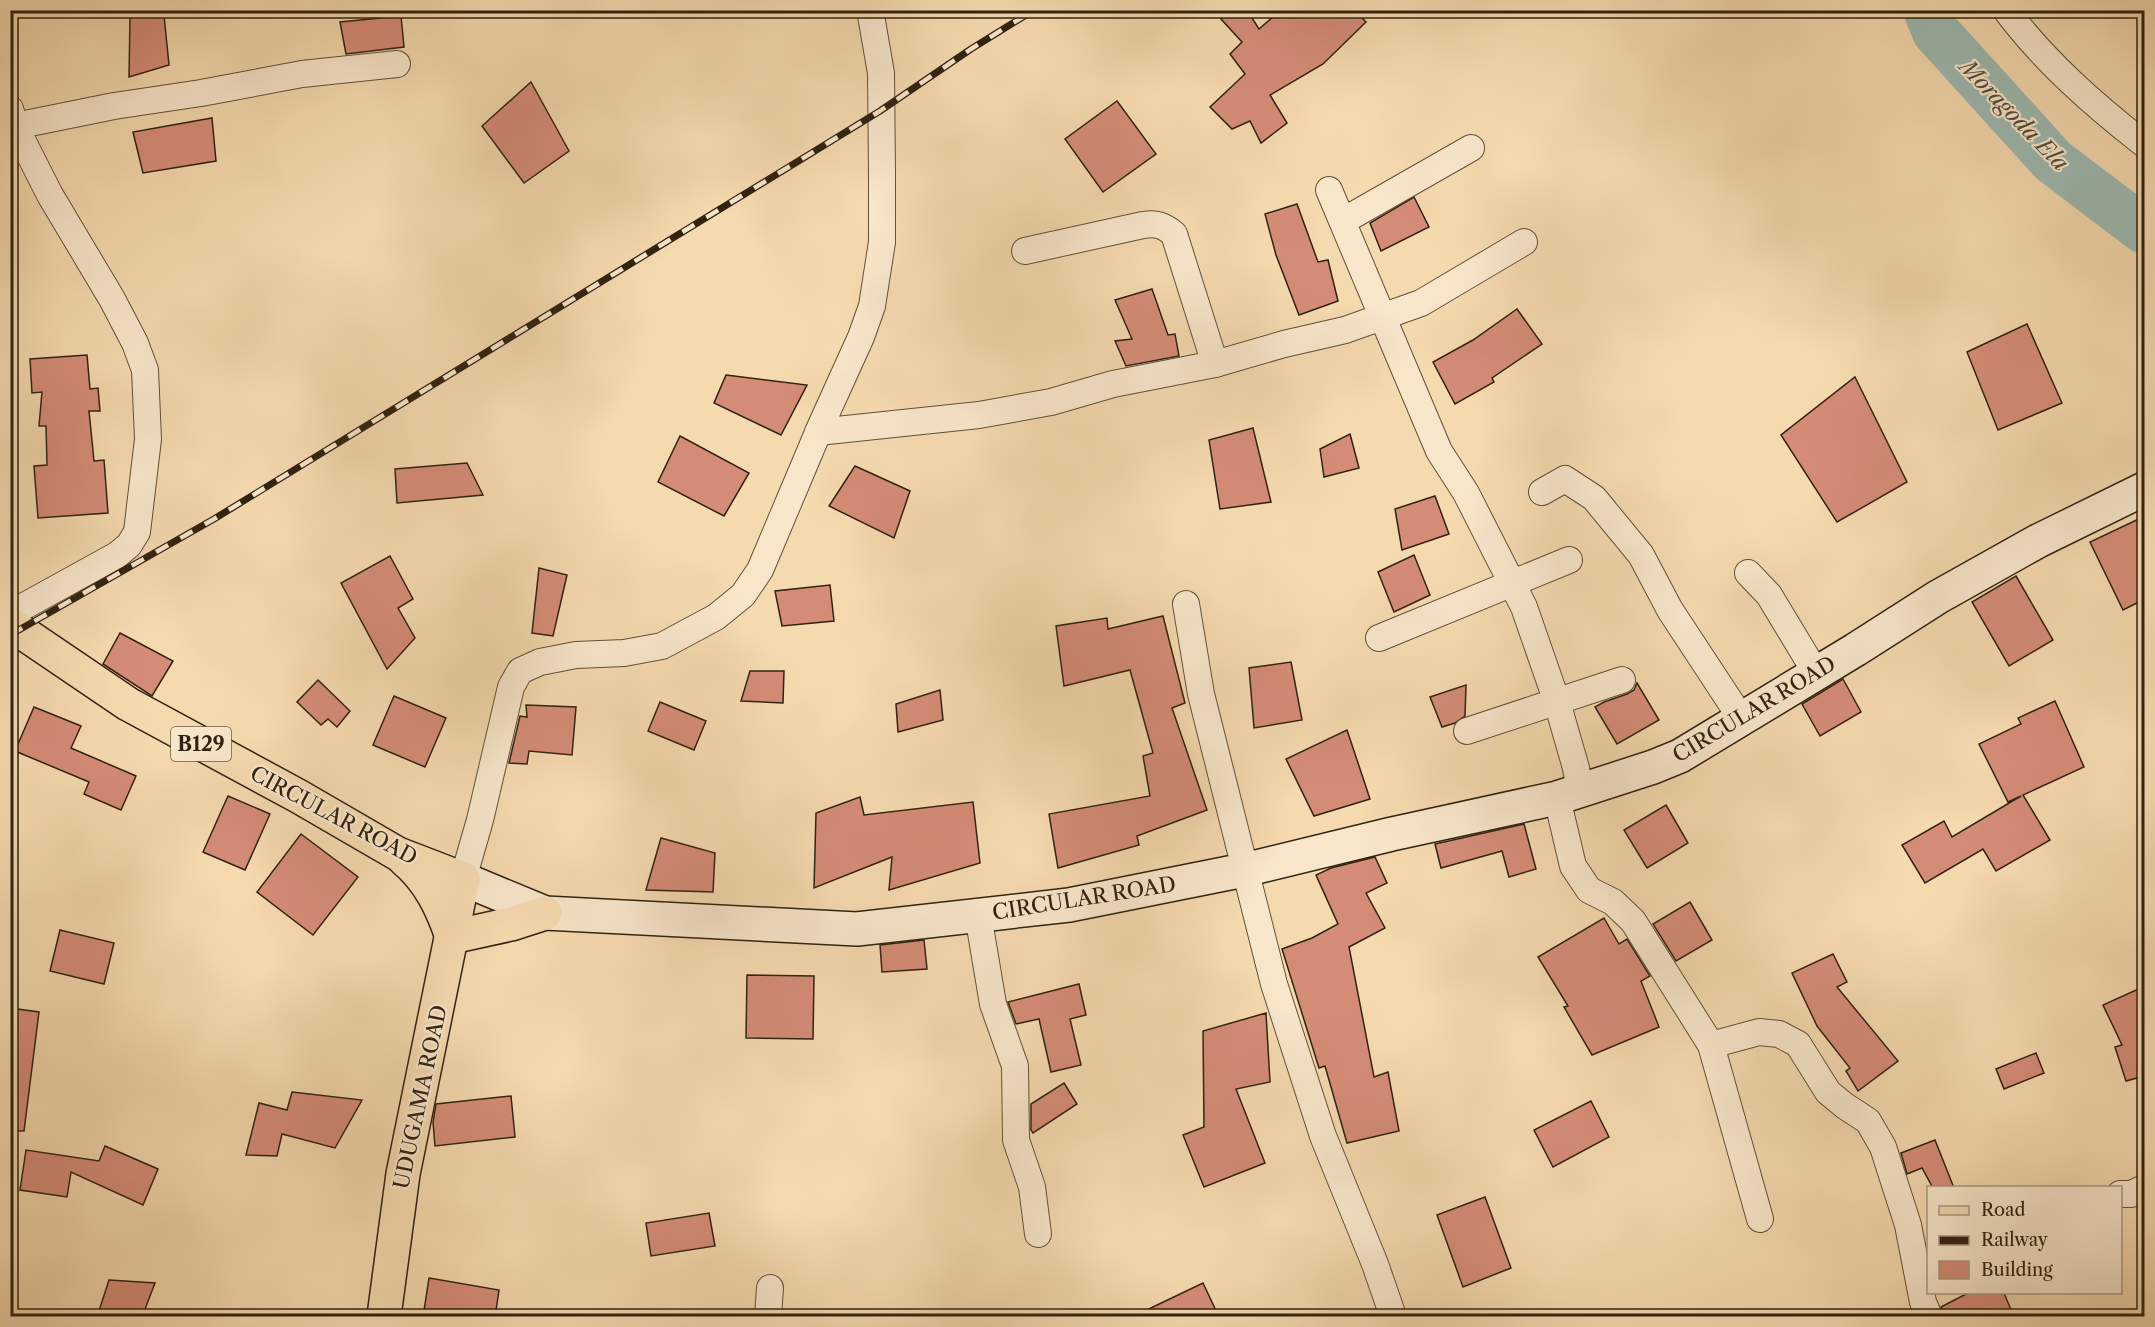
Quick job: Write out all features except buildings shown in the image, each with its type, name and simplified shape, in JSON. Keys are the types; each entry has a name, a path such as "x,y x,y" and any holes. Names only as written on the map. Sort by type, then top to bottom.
{"main road":[{"name":"CIRCULAR ROAD","path":"10,624 128,704 298,796 398,854 545,913 857,929 1069,905 1244,870 1568,794 1653,767 1680,756 1938,597 2038,541 2145,489"},
{"path":"398,854 413,866 428,884 453,937 511,924 545,913"},
{"name":"UDUGAMA ROAD","path":"384,1317 403,1174 463,879"}],"street":[{"path":"463,879 480,820 511,687 520,671 540,662 576,655 624,653 662,646 716,617 743,596 760,570 872,306 882,242 881,73 870,10"},
{"path":"2006,10 2024,35 2068,80 2145,144"},
{"path":"10,614 117,555 129,545 136,532 148,439 145,370 135,343 112,299 50,195 13,118 201,93 302,74 397,64"},
{"path":"1347,218 1472,148"},
{"path":"1329,190 1347,218 1384,317 1439,451 1466,493 1513,583 1534,632 1576,768 1568,794 1573,866 1588,890 1613,902 1633,921 1711,1046 1760,1219"},
{"path":"1025,251 1143,225 1157,223 1166,228 1174,234 1215,364"},
{"path":"818,432 979,415 1052,402 1113,384 1215,364 1284,344 1345,330 1421,303 1524,242"},
{"path":"1542,492 1565,479 1594,498 1641,555 1670,610 1741,718"},
{"path":"1379,638 1569,560"},
{"path":"1748,573 1769,595 1816,673"},
{"path":"1186,604 1201,694 1274,984 1323,1136 1375,1264 1393,1317"},
{"path":"1467,731 1622,680"},
{"path":"978,915 993,1004 1015,1066 1016,1140 1032,1187 1038,1234"},
{"path":"1711,1046 1759,1032 1779,1034 1798,1044 1828,1092 1868,1121 1883,1147 1927,1293"},
{"path":"2122,1194 2131,1194 2145,1188"},
{"path":"768,1317 770,1288"}],"waterway":[{"name":"Moragoda Ela","path":"1927,10 1936,32 2053,161 2144,230"}],"railway":[{"path":"10,635 214,519 880,111 971,49 1034,10"}]}
